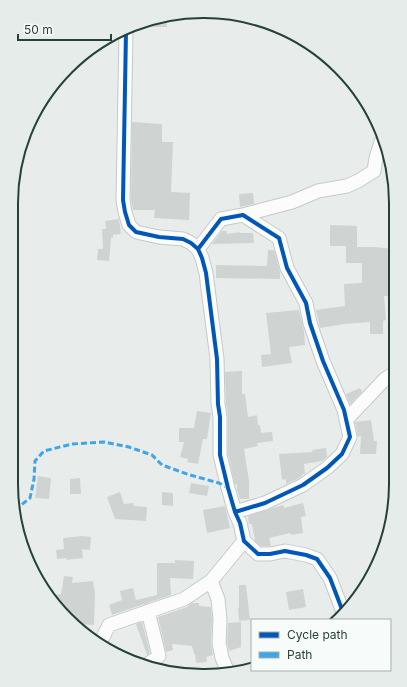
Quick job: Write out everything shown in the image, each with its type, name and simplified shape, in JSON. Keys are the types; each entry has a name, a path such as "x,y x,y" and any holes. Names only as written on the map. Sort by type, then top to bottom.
{"street":[{"path":"126,35 125,212 129,225 136,232 159,237 183,239 198,249 202,258 206,273 217,359 220,455 244,541 258,554 285,552 306,555 317,559 330,578 341,608"},
{"path":"198,249 221,218 243,215 292,202 318,191 347,186 358,181 374,171 380,146"},
{"path":"235,512 265,503 303,485 327,468 342,454 350,437 344,410 323,362 310,323 306,303 288,268 279,238 243,215"},
{"path":"346,420 389,376"},
{"path":"102,639 109,625 184,599 211,581 244,541"},
{"path":"211,581 218,599 220,619 219,643 222,658 226,667"},
{"path":"148,611 158,656 151,662"}],"building":[{"path":"167,22 167,27 147,27"},
{"path":"132,122 162,124 162,142 173,142 171,192 190,193 189,220 154,218 155,210 133,210 131,199"},
{"path":"253,193 254,204 240,207 239,194"},
{"path":"119,219 121,234 113,235 113,238 111,238 109,261 97,260 98,249 103,249 102,229 106,229 105,221"},
{"path":"330,225 357,226 357,247 389,249 388,296 384,296 386,320 383,321 383,334 370,334 370,322 320,328 316,310 345,306 344,284 362,283 362,263 346,263 346,246 330,246"},
{"path":"222,231 227,231 227,234 240,232 253,233 254,243 212,244"},
{"path":"268,250 274,250 280,272 280,279 216,278 216,265 267,266"},
{"path":"299,310 304,331 305,345 289,347 292,363 262,367 261,355 271,354 266,313"},
{"path":"242,371 242,394 245,394 248,417 257,415 261,433 272,432 273,441 257,443 258,446 244,449 249,481 249,499 240,499 237,484 235,485 228,454 228,417 225,372"},
{"path":"360,388 362,392 350,404 346,394"},
{"path":"197,411 211,413 207,439 203,439 198,464 187,462 188,459 180,457 184,442 179,442 179,428 194,428"},
{"path":"371,420 374,441 377,441 376,454 360,454 361,436 358,437 355,422"},
{"path":"326,448 327,457 322,461 304,464 305,474 302,474 299,478 286,484 286,479 282,480 279,454 313,452 312,450"},
{"path":"38,476 51,478 49,499 35,498"},
{"path":"80,478 81,494 70,494 70,479"},
{"path":"191,483 209,486 207,496 189,493"},
{"path":"120,492 124,504 133,503 134,506 147,507 146,521 115,519 107,497"},
{"path":"162,492 173,493 173,506 162,505"},
{"path":"303,503 306,516 301,517 303,533 291,535 290,533 269,538 271,546 261,546 255,541 252,524 249,524 248,516 283,505 284,508"},
{"path":"225,506 230,528 207,533 203,510"},
{"path":"82,536 91,537 90,550 82,549 83,558 66,560 67,558 57,559 56,550 64,549 63,538"},
{"path":"175,560 194,561 193,579 170,578 171,595 112,615 109,605 122,600 120,591 133,588 136,600 157,595 157,563 175,563"},
{"path":"64,576 73,577 72,583 93,581 95,593 94,625 83,624 72,615 55,595 61,594"},
{"path":"239,585 246,585 250,620 239,621"},
{"path":"303,589 306,607 289,610 286,592"},
{"path":"192,603 199,603 199,606 211,607 211,643 213,655 206,657 207,662 196,663 192,646 172,644 173,650 166,652 158,617 187,607"},
{"path":"142,622 150,653 147,655 136,624"},
{"path":"241,622 241,647 229,651 227,642 228,623"}],"marked path":[{"path":"20,506 30,498 34,479 35,461 44,451 72,444 104,442 129,447 152,455 162,465 219,483 228,488"}],"cycle path":[{"path":"126,35 123,200 125,212 129,225 136,232 159,237 183,239 198,249 202,258 206,273 217,359 220,455 244,541 258,554 270,554 285,551 306,555 317,559 330,578 341,608"},
{"path":"198,249 221,219 243,215 279,238 287,268 306,303 310,323 323,361 344,410 350,437 342,454 327,468 303,485 265,503 235,512"}]}
